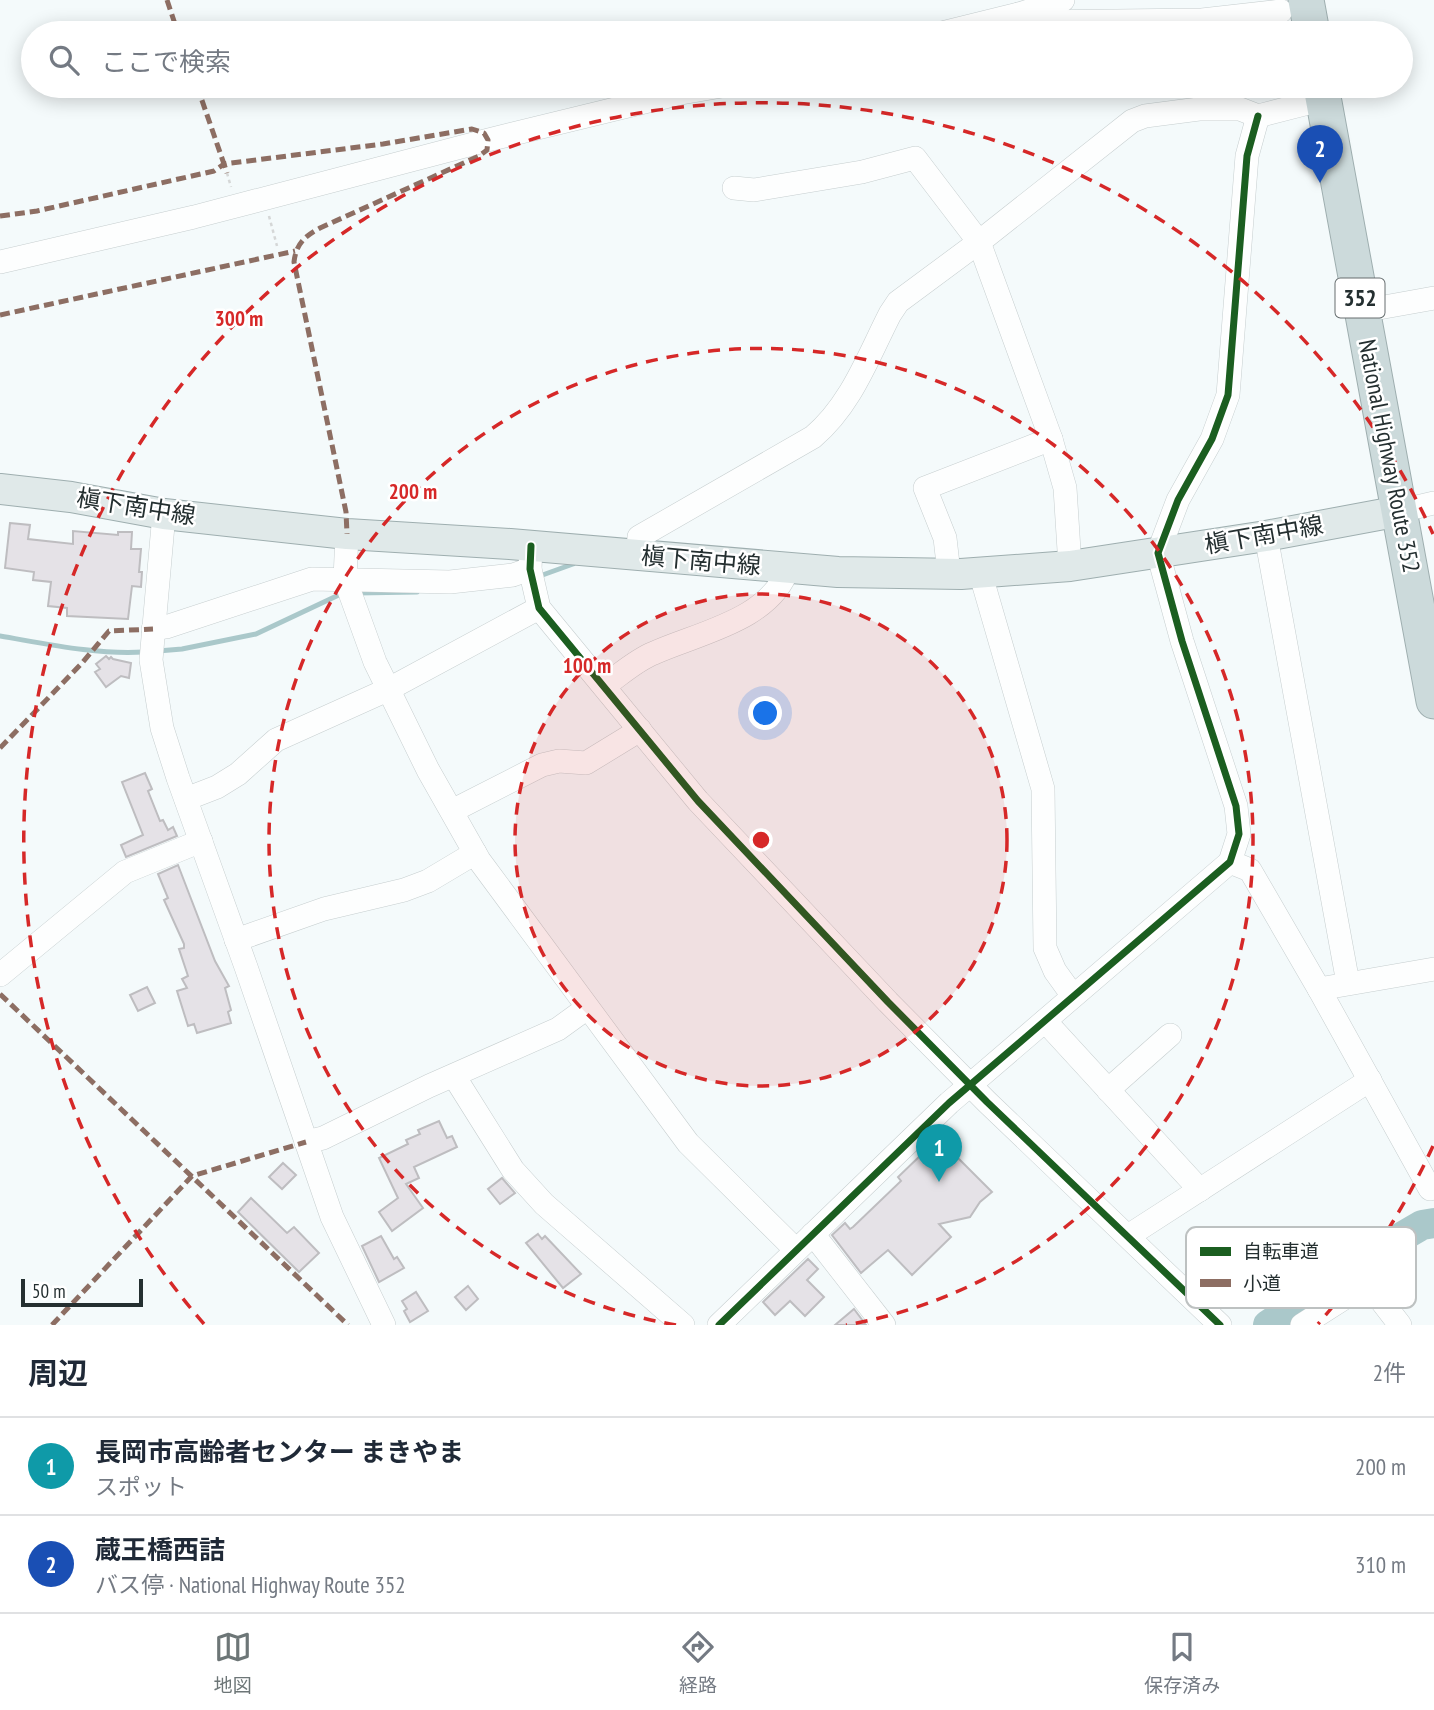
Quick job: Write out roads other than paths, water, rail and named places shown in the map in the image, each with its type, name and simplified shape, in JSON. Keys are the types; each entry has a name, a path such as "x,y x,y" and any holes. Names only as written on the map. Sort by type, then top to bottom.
{"highway":[{"path":"1293,6 1304,21"},
{"name":"National Highway Route 352","path":"1324,98 1434,701"}],"main road":[{"name":"槇下南中線","path":"0,489 71,497 164,514 530,558 637,555 838,572 949,573 1070,566 1266,536 1400,510"}],"street":[{"path":"991,21 1063,0"},
{"path":"1102,21 1175,20 1293,6"},
{"path":"1019,14 1029,21"},
{"path":"0,262 194,217 660,98"},
{"path":"637,555 639,537 813,437 828,424 843,406 898,302 1132,121 1145,116 1199,109 1240,109 1258,116 1307,98"},
{"path":"726,1322 804,1242 969,1084 1230,862 1239,834 1236,806 1182,641 1158,553 1178,500 1212,439 1228,394 1246,167 1258,116"},
{"path":"734,188 754,190 862,172 915,158 979,242 1051,439 1065,488 1070,566"},
{"path":"1362,311 1434,298"},
{"path":"949,573 945,538 925,488 1051,439"},
{"path":"1400,510 1434,503"},
{"path":"164,514 151,660 157,705 186,799 332,1217 384,1325"},
{"path":"347,534 345,579 387,690 475,853 688,1143 804,1242 884,1325"},
{"path":"1266,536 1348,982"},
{"path":"153,628 166,627 300,581 345,579 450,582 513,575 530,558"},
{"path":"530,558 539,608 698,801 969,1084 1186,1292"},
{"path":"604,686 652,653 714,631 771,597 783,582 788,568"},
{"path":"980,572 1043,789 1045,948 1055,971 1073,996"},
{"path":"186,799 217,787 238,774 276,740 387,690 539,608"},
{"path":"452,811 542,765 559,761 586,763 640,730"},
{"path":"0,975 125,872 201,841"},
{"path":"236,940 324,909 404,890 428,881 475,853"},
{"path":"1230,862 1250,870 1430,1189 1434,1188"},
{"path":"1319,989 1434,969"},
{"path":"306,1142 323,1138 558,1030 587,1008"},
{"path":"1045,1021 1200,1190"},
{"path":"1108,1090 1170,1035"},
{"path":"454,1076 513,1170 544,1204 683,1325"},
{"path":"1128,1236 1370,1080"},
{"path":"1202,1308 1220,1325"},
{"path":"1302,1325 1329,1308"},
{"path":"1387,1308 1400,1325"}],"waterway":[{"path":"537,577 573,564"},
{"path":"357,593 417,592"},
{"path":"158,651 182,649 256,634 343,593"},
{"path":"0,636 90,650 144,652"},
{"path":"1416,1228 1434,1223"},
{"path":"1268,1325 1293,1308"}],"place":[{"name":"蔵王橋西詰","path":"1320,183"},
{"name":"長岡市高齢者センター まきやま","path":"939,1182"}]}
